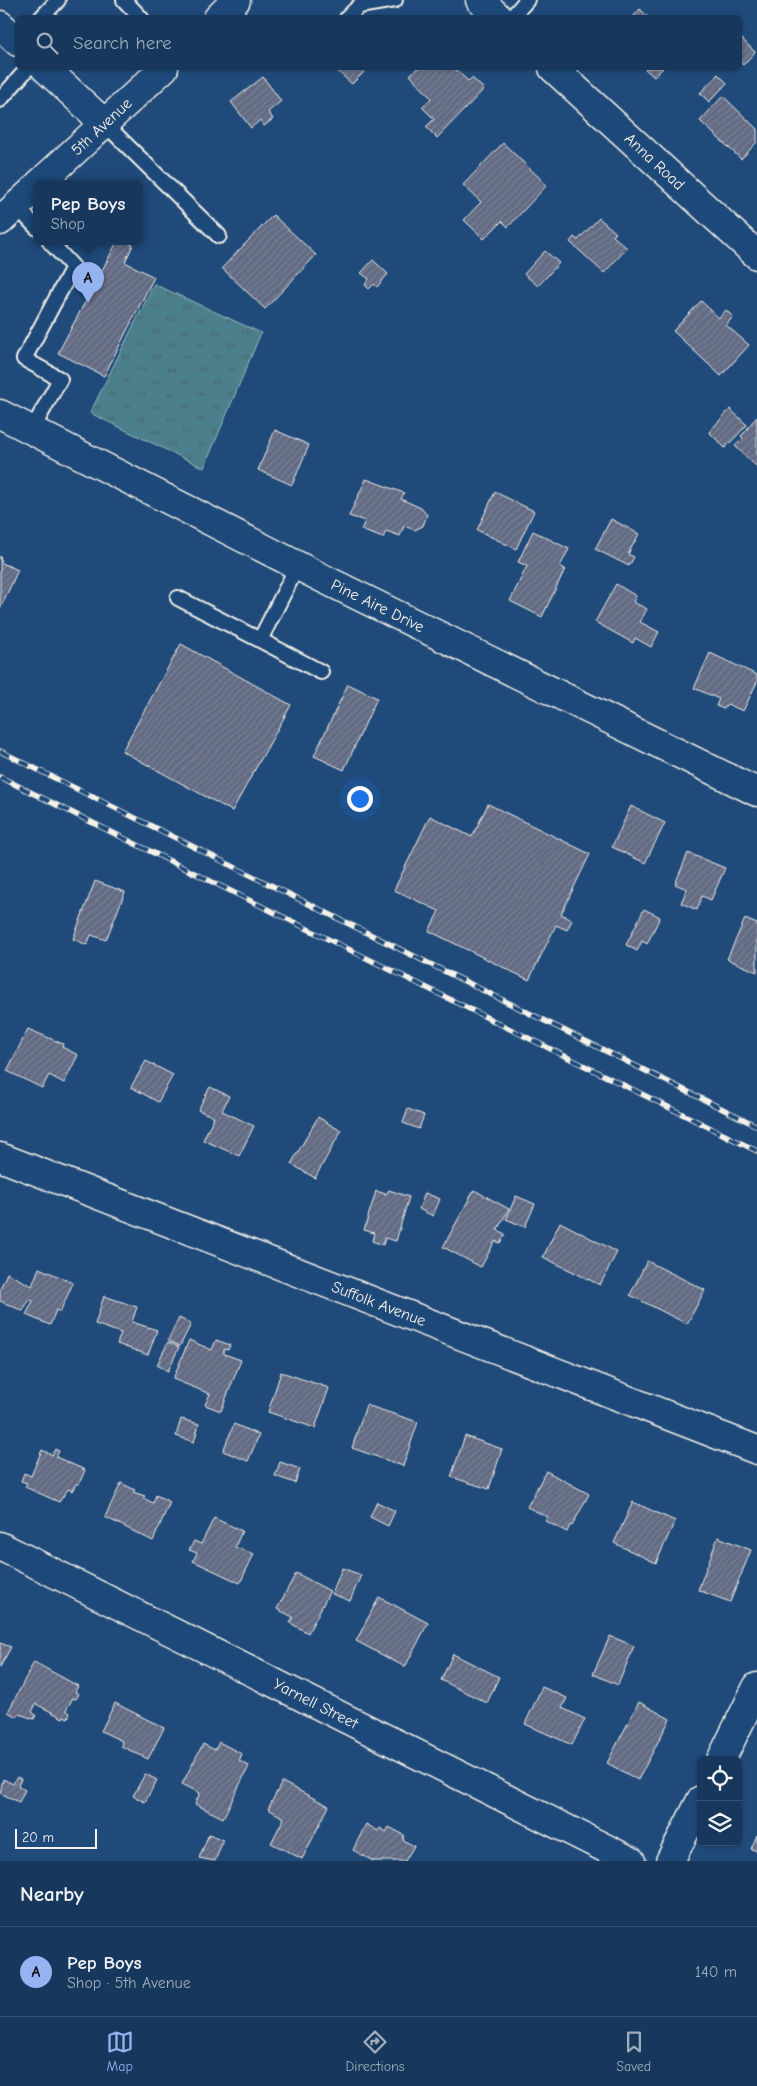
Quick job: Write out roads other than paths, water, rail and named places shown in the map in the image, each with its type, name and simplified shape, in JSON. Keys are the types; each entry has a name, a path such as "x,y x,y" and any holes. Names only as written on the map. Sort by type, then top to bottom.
{"street":[{"path":"221,15 236,0"},
{"path":"480,0 496,15"},
{"path":"47,70 104,123"},
{"name":"5th Avenue","path":"43,180 162,70"},
{"name":"Anna Road","path":"555,70 757,255"},
{"name":"5th Avenue","path":"8,214 33,190"},
{"name":"Pine Aire Drive","path":"0,414 298,565 757,792"},
{"name":"Suffolk Avenue","path":"0,1157 757,1450"},
{"name":"Yarnell Street","path":"0,1546 631,1861"},
{"path":"723,1756 757,1687"},
{"path":"670,1861 700,1801"}],"lane":[{"path":"44,15 58,0"},
{"path":"124,0 138,15"},
{"path":"350,15 359,6 395,0"},
{"path":"514,15 527,0"},
{"path":"0,100 26,70"},
{"path":"104,123 219,236"},
{"path":"8,214 33,226"},
{"path":"32,430 60,379 24,359 74,267 53,245"},
{"path":"260,640 298,565"},
{"path":"178,598 322,672"}],"railway":[{"path":"0,751 757,1126"},
{"path":"0,777 757,1151"}],"place":[{"name":"Pep Boys","path":"88,303"}]}
